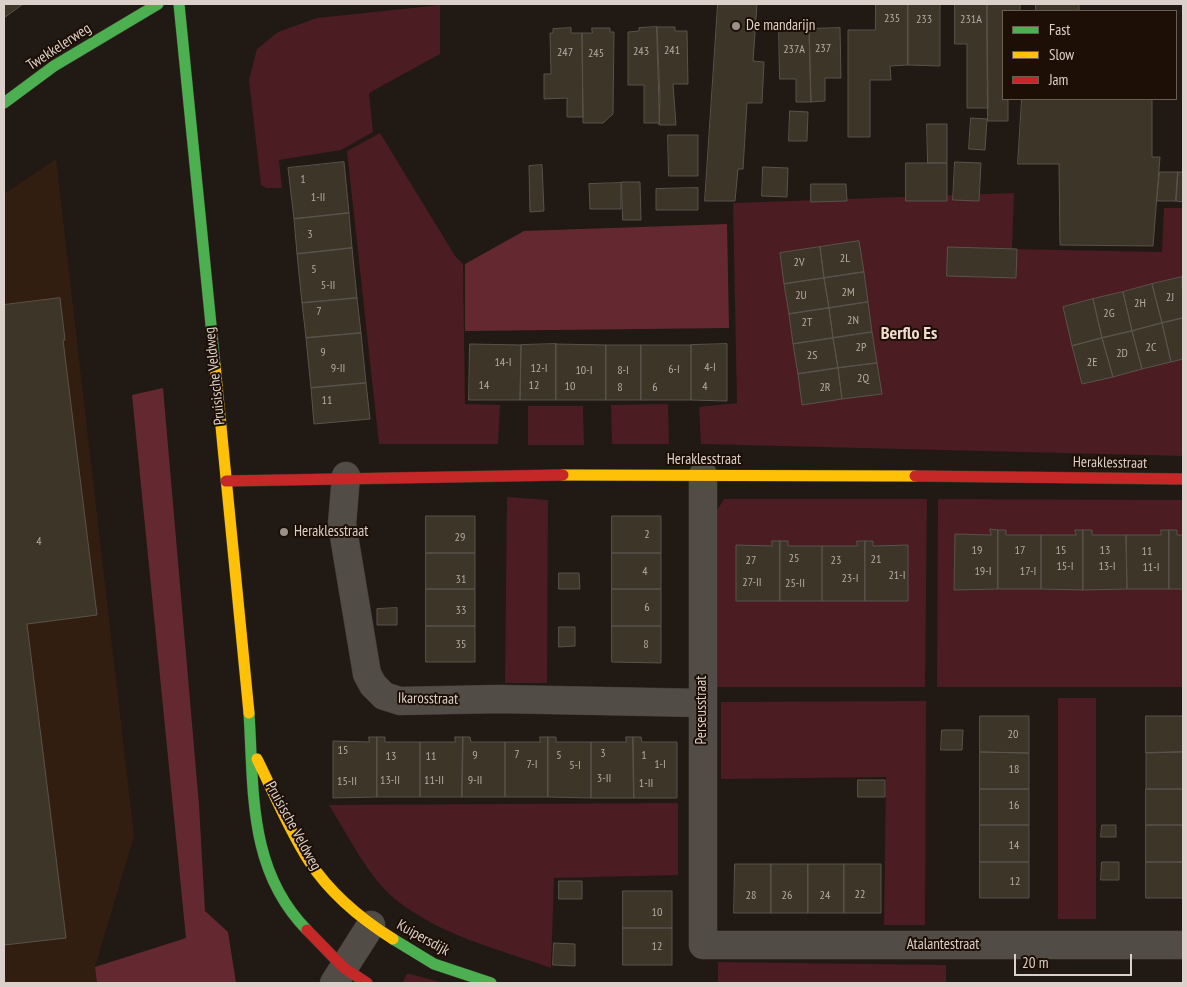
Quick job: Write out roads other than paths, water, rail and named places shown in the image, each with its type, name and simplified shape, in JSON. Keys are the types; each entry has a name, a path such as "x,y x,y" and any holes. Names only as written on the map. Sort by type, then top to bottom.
{"main road":[{"name":"Twekkelerweg","path":"4,103 54,66 158,4"},
{"name":"Pruisische Veldweg","path":"179,4 252,749 257,835 271,878 292,914 339,976"},
{"name":"Heraklesstraat","path":"226,481 346,476 703,475 932,475 1183,479"},
{"name":"Pruisische Veldweg","path":"252,749 309,861 330,888 371,925"},
{"name":"Kuipersdijk","path":"371,925 434,964 491,983"},
{"path":"339,976 368,983"}],"street":[{"name":"Perseusstraat","path":"703,475 703,945"},
{"name":"Ikarosstraat","path":"346,476 342,524 367,674 373,685 384,696 400,701 702,702"},
{"path":"339,976 371,925"},
{"name":"Atalantestraat","path":"703,945 1183,945"}],"place":[{"name":"De mandarijn","path":"736,26"},
{"name":"Heraklesstraat","path":"284,532"}],"district":[{"name":"Berflo Es","path":"909,334"}]}
